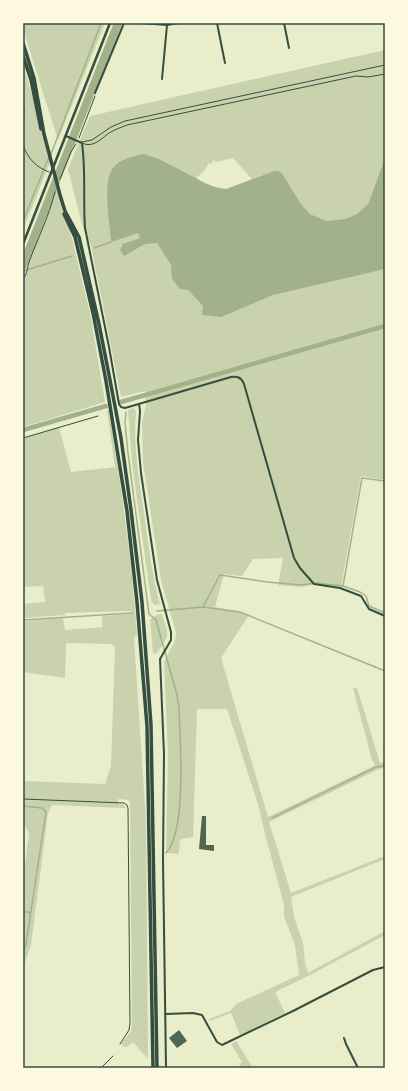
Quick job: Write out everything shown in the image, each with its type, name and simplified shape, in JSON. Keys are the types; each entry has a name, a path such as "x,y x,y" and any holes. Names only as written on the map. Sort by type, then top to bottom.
{"main road":[{"path":"23,43 34,78 43,134"},
{"path":"23,56 59,195 64,212 75,238 93,313 106,381 127,511 138,602 147,726 153,1068"},
{"path":"59,195 65,211 79,236 99,324 124,458 142,602 147,660 152,762 157,1068"}],"street":[{"path":"23,244 67,136 110,23"},
{"path":"96,93 124,23"},
{"path":"141,23 167,25 179,23"},
{"path":"217,23 225,63"},
{"path":"284,23 289,48"},
{"path":"162,79 167,25"},
{"path":"67,136 82,142 84,158 85,228 119,404 121,407 125,408 231,377 239,377 244,384 294,558 300,568 314,584 340,588 361,596 369,609 385,616"},
{"path":"139,404 140,412 138,440 141,473 157,580 171,632 168,646 160,659 164,754 163,860 166,1068"},
{"path":"165,1014 193,1013 202,1015 217,1042 222,1045 373,970 385,967"},
{"path":"344,1038 358,1068"}],"lane":[{"path":"82,142 92,140 111,127 125,121 385,65"},
{"path":"82,142 87,145 94,144 112,131 127,125 356,76 368,77 385,74"},
{"path":"23,103 23,130"},
{"path":"23,145 32,162 41,169 51,173"},
{"path":"23,438 98,416"},
{"path":"101,1068 112,1056"}],"path":[{"path":"59,183 78,140 96,93"},
{"path":"23,279 52,206 56,190"},
{"path":"23,799 124,803 127,805 130,1030 120,1044"}],"shaded area":[{"path":"23,23 105,23 58,140 23,29"},
{"path":"385,50 385,158 368,204 357,214 346,219 327,221 310,214 301,204 282,173 274,171 252,179 233,158 216,162 214,160 211,164 209,163 204,171 196,178 159,159 127,158 385,246 385,480 361,476 341,587 316,584 302,587 278,585 283,558 253,559 242,576 224,574 215,607 249,615 221,658 268,817 374,766 375,764 372,760 353,688 357,688 380,763 385,762 385,767 269,822 291,893 385,856 385,859 291,897 294,917 303,943 305,963 308,973 385,931 385,935 275,992 285,1013 240,1035 231,1013 209,1021 209,1019 230,1011 236,1004 299,975 295,945 284,917 284,905 258,804 227,709 197,709 193,837 180,840 178,854 166,853 168,754 164,662 175,641 176,633 161,580 143,462 142,423 146,405 145,391 121,397 91,246 83,228 68,169 90,116"},
{"path":"23,65 51,160 23,230"},
{"path":"144,154 159,159 207,184 218,188 226,189 274,171 279,171 282,173 301,204 310,214 327,221 345,219 357,214 368,204 385,158 385,269 273,295 221,317 202,315 203,306 188,290 180,289 172,279 171,265 157,243 145,244 124,256 120,250 123,244 140,238 138,233 111,242 107,193 110,175 113,168 119,162 127,158"},
{"path":"55,175 90,313 105,402 23,427 23,256"},
{"path":"134,408 136,412 135,437 138,475 150,559 160,604 154,605 151,600 132,463 128,410"},
{"path":"107,410 109,410 126,523 137,636 134,637 146,823 148,1059 133,1042 126,1047 121,1044 131,1031 132,1023 130,803 128,800 118,799 118,804 124,805 126,808 52,805 48,813 31,945 23,968 23,880 29,833 23,821 23,781 105,784 111,766 115,647 112,644 66,643 65,678 23,672 23,621 63,618 65,630 102,627 102,616 132,614 131,611 65,613 65,615 23,618 23,604 45,602 43,586 23,587 23,438 59,427 71,472 115,467"},
{"path":"162,614 167,635 164,643 156,654 153,653 150,620 156,615"},
{"path":"236,1041 253,1068 243,1068 239,1064 242,1062 231,1044"}],"building":[{"path":"202,816 206,816 206,845 214,845 214,851 199,849"},
{"path":"179,1030 187,1041 177,1048 169,1038"}],"waterway":[{"path":"51,154 101,23"},
{"path":"23,265 118,23"},
{"path":"23,221 49,157"},
{"path":"94,248 111,242"},
{"path":"23,271 72,256"},
{"path":"121,402 385,326"},
{"path":"23,430 106,406"},
{"path":"126,412 125,422 128,453 149,614 156,620 177,695 179,708 181,762 180,806 173,842 166,853"},
{"path":"343,586 362,478 385,481"},
{"path":"203,607 220,575 267,582 301,585 316,583 343,586 360,592 366,596 369,606 385,613"},
{"path":"157,611 203,607 240,612 385,671"},
{"path":"23,620 132,613"},
{"path":"272,818 376,767 385,766"},
{"path":"23,806 42,808 46,812 26,944 23,953"},
{"path":"23,912 29,912 30,914"}]}
